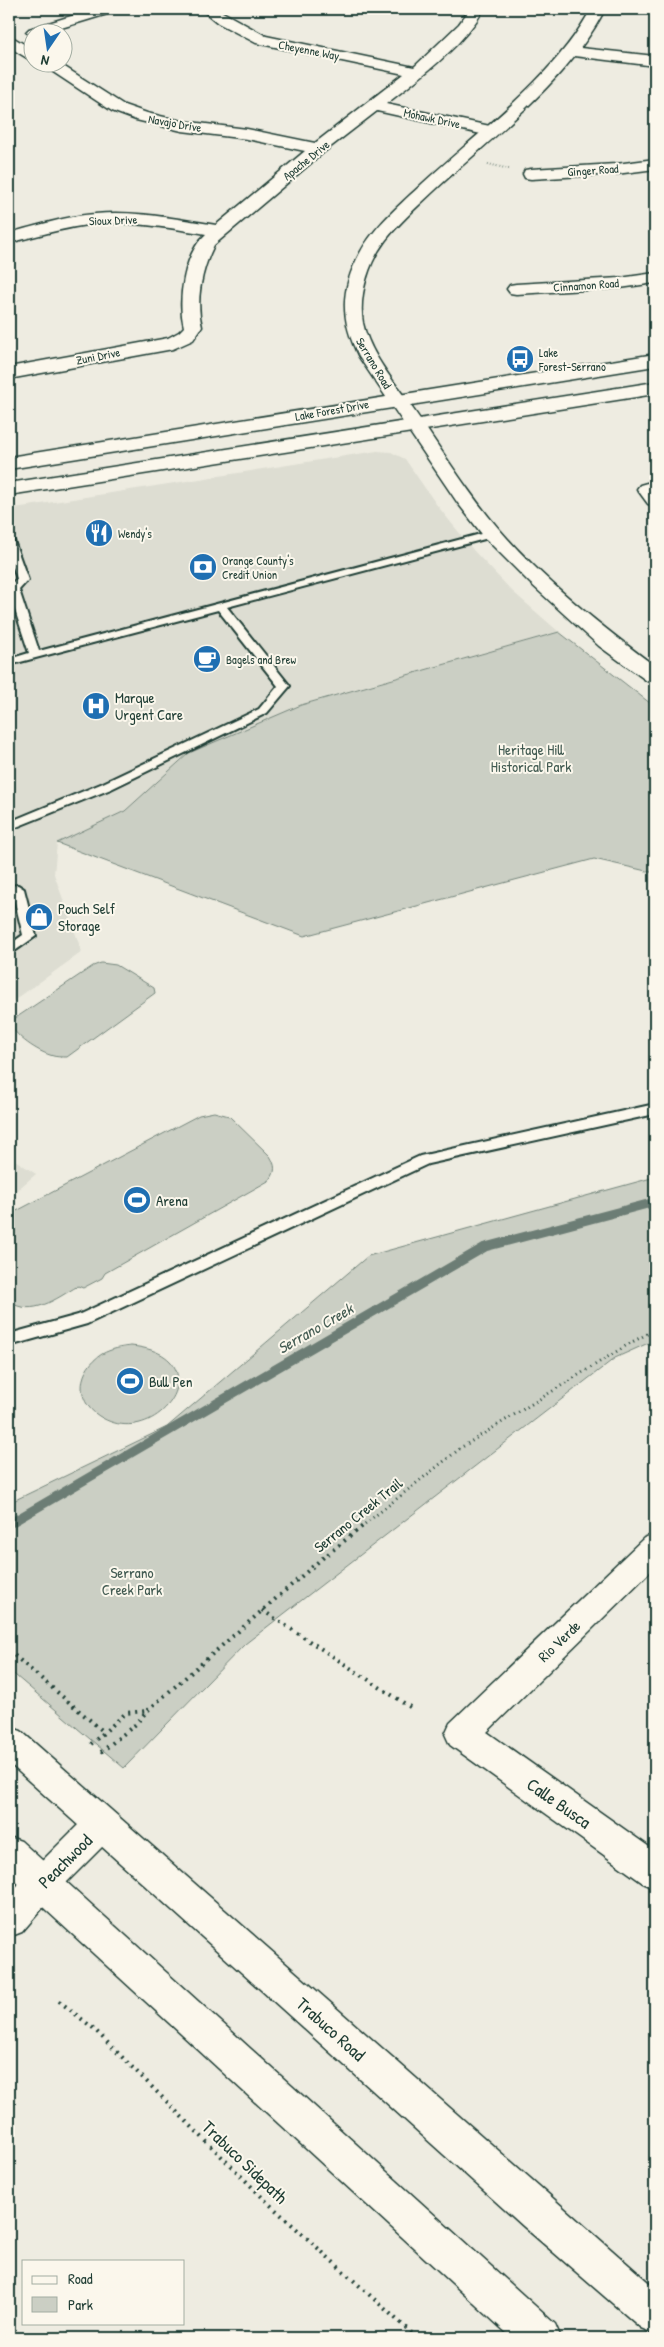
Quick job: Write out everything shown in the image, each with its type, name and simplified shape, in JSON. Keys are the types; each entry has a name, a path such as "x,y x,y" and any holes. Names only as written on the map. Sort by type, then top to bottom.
{"street":[{"path":"68,22 109,9"},
{"name":"Cheyenne Way","path":"208,9 223,20 261,40 417,72"},
{"name":"Apache Drive","path":"186,336 192,327 190,316 195,265 208,242 218,231 417,72 464,27 477,9"},
{"name":"Serrano Road","path":"598,9 571,52 551,75 385,230 370,250 360,272 353,314 356,334 368,357 464,498 492,534 537,579 600,634 655,676"},
{"path":"9,40 22,36"},
{"path":"9,40 22,48"},
{"path":"571,52 655,61"},
{"name":"Navajo Drive","path":"61,72 118,108 142,117 182,126 247,134 318,150"},
{"name":"Mohawk Drive","path":"375,106 490,130"},
{"name":"Ginger Road","path":"531,174 616,169 655,164"},
{"name":"Sioux Drive","path":"9,238 68,223 117,218 156,221 218,231"},
{"name":"Cinnamon Road","path":"516,289 620,283 655,278"},
{"name":"Zuni Drive","path":"9,373 173,343 186,336"},
{"name":"Lake Forest Drive","path":"9,463 655,360"},
{"name":"Lake Forest Drive","path":"9,489 655,388"},
{"name":"Rio Verde","path":"462,1734 655,1547"},
{"name":"Calle Busca","path":"462,1734 655,1872"},
{"name":"Trabuco Road","path":"9,1742 655,2314"},
{"name":"Peachwood","path":"9,1920 41,1884 101,1825"},
{"path":"9,1853 541,2338"}],"lane":[{"path":"9,662 492,534"},
{"path":"9,541 23,580 11,588 35,655"},
{"path":"9,826 108,786 263,711 284,686 220,607"},
{"path":"9,890 18,889 30,936 9,951"},
{"path":"9,1340 82,1320 425,1160 655,1109"}],"path":[{"path":"460,158 531,174"},
{"name":"Serrano Creek Trail","path":"101,1752 136,1724 147,1711 319,1561 462,1447 632,1342 655,1330"},
{"path":"262,1610 413,1710"},
{"path":"9,1651 104,1732"},
{"path":"91,1744 126,1713 147,1711"},
{"name":"Trabuco Sidepath","path":"59,2001 93,2028 267,2202 417,2338"}],"shaded area":[{"path":"377,451 391,452 405,459 436,504 474,551 512,591 559,632 319,699 189,753 125,811 57,843 54,874 82,952 9,1004 9,509"},
{"path":"9,1156 36,1174 9,1197"}],"green space":[{"name":"Heritage Hill Historical Park","path":"559,632 655,707 655,873 594,859 304,936 57,843 125,811 189,753 301,705"},
{"path":"101,963 116,965 154,988 155,993 67,1057 54,1056 39,1050 22,1039 14,1030 11,1025 14,1019 93,966"},
{"name":"Arena","path":"214,1112 229,1116 270,1156 274,1168 270,1180 105,1273 102,1278 83,1288 78,1286 53,1301 36,1307 27,1308 9,1302 9,1215 199,1115"},
{"name":"Serrano Creek Park","path":"655,1177 655,1340 615,1358 245,1644 124,1768 9,1670 9,1503 167,1427 368,1256"},
{"name":"Bull Pen","path":"131,1346 159,1353 174,1366 178,1382 172,1399 160,1413 142,1422 121,1424 99,1416 91,1409 86,1402 82,1385 84,1376 94,1360 109,1351"}],"waterway":[{"name":"Serrano Creek","path":"9,1524 485,1247 655,1202"}],"place":[{"name":"Lake Forest-Serrano","path":"520,359"},
{"name":"Wendy's","path":"99,533"},
{"name":"Orange County's Credit Union","path":"203,567"},
{"name":"Bagels and Brew","path":"207,659"},
{"name":"Marque Urgent Care","path":"96,706"},
{"name":"Pouch Self Storage","path":"39,917"},
{"name":"Arena","path":"137,1200"},
{"name":"Bull Pen","path":"130,1381"}]}
